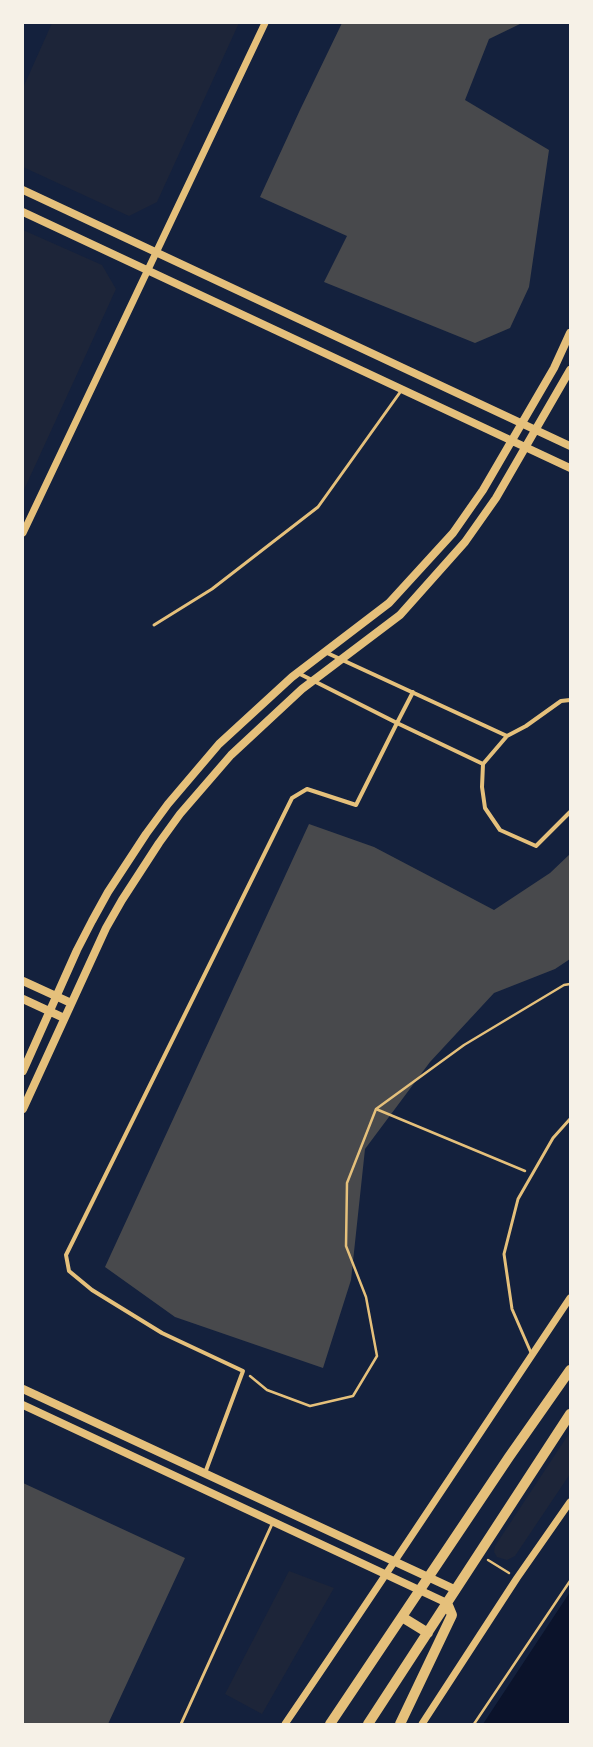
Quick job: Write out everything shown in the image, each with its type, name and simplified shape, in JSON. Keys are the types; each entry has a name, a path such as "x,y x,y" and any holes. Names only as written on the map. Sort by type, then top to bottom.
{"main road":[{"path":"23,190 570,446"},
{"path":"23,212 570,468"},
{"path":"23,1071 77,950 105,898 146,834 168,804 219,744 298,673 390,604 453,533 468,512 554,368 570,333"},
{"path":"23,1109 106,928 138,872 180,814 231,755 313,681 341,659 380,632 400,615 456,553 496,498 570,370"},
{"path":"23,981 71,1003"},
{"path":"23,999 64,1018"},
{"path":"330,1724 509,1457 570,1370"},
{"path":"23,1389 456,1590"},
{"path":"23,1405 447,1603 452,1616 400,1724"},
{"path":"368,1724 570,1414"},
{"path":"402,1617 428,1633"}],"street":[{"path":"23,533 265,23"},
{"path":"325,652 507,736"},
{"path":"298,673 483,764"},
{"path":"205,1473 243,1371 162,1333 92,1290 69,1270 66,1255 292,798 307,789 356,805 413,692"},
{"path":"570,700 561,701 526,726 507,736 483,764 482,787 485,808 500,830 536,846 570,812"},
{"path":"285,1724 395,1562 429,1507 570,1298"},
{"path":"422,1724 517,1578 570,1502"}],"lane":[{"path":"154,625 212,589 318,507 402,390"},
{"path":"532,1355 512,1310 504,1254 518,1199 553,1138 570,1119"},
{"path":"181,1724 274,1522"}],"path":[{"path":"243,1371 267,1390 310,1406 353,1396 377,1356 366,1297 346,1246 347,1183 376,1109 464,1045 564,986 570,984"},
{"path":"376,1109 532,1174"},
{"path":"480,1554 517,1578"},
{"path":"474,1724 570,1581"}],"shaded area":[{"path":"52,23 239,23 157,202 129,216 23,167 23,88"},
{"path":"23,230 102,265 116,289 23,492"},
{"path":"570,1432 570,1474 515,1556 507,1560 497,1557 494,1552 495,1546"},
{"path":"289,1571 334,1588 262,1714 225,1694"},
{"path":"570,1592 570,1724 483,1724"}],"building":[{"path":"342,23 522,23 489,39 465,100 549,150 529,287 510,328 475,343 324,282 347,236 260,197"},
{"path":"309,824 374,847 494,910 550,873 570,854 570,959 555,969 494,993 430,1062 365,1149 351,1280 323,1368 175,1317 105,1267"},
{"path":"23,1483 185,1558 108,1724 23,1724"}]}
